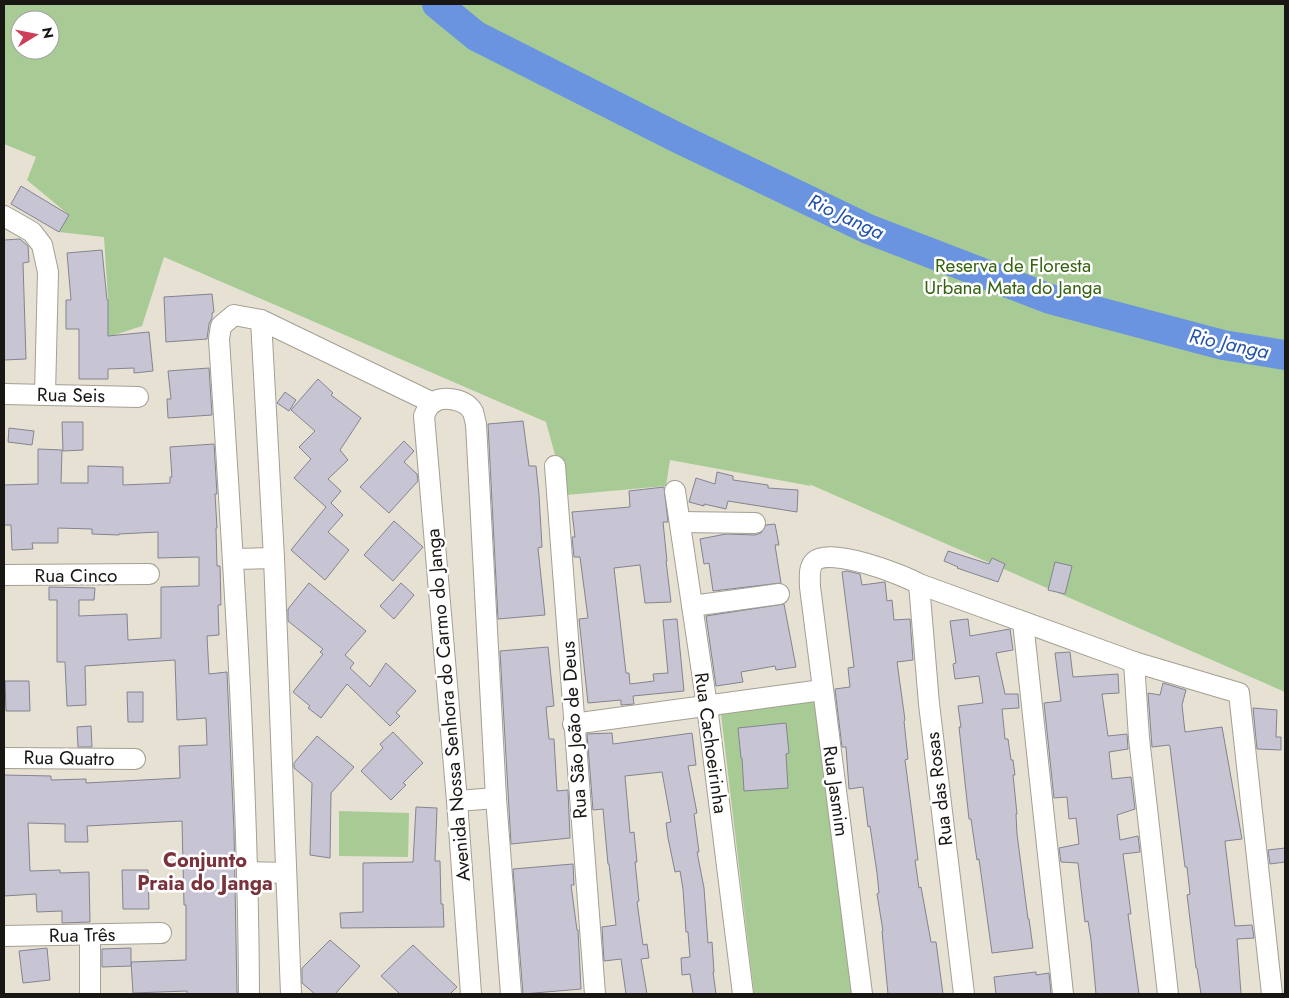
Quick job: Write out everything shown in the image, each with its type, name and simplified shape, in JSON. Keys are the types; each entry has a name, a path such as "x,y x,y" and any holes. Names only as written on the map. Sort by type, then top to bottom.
{"street":[{"path":"4,216 32,232 42,245 48,272 45,394"},
{"path":"249,994 248,872 220,332 221,326 234,315 261,320 428,409 441,399 450,399 463,403 472,410 476,424 496,798 511,994"},
{"path":"261,320 274,558 291,994"},
{"name":"Rua Seis","path":"4,394 138,397"},
{"name":"Avenida Nossa Senhora do Carmo do Janga","path":"428,409 471,994"},
{"name":"Rua São João de Deus","path":"555,466 573,724 595,994"},
{"name":"Rua Cachoeirinha","path":"675,491 707,706 744,994"},
{"path":"680,522 755,523"},
{"name":"Rua Jasmim","path":"862,994 822,690 810,587 810,569 813,562 820,558 830,557 861,562 892,571 919,584"},
{"path":"233,559 274,558"},
{"name":"Rua Cinco","path":"4,575 149,574"},
{"path":"919,584 1134,662 1238,693 1272,994"},
{"name":"Rua das Rosas","path":"919,584 929,704 964,994"},
{"path":"692,606 779,594"},
{"path":"1023,622 1063,994"},
{"path":"1134,662 1139,738 1168,994"},
{"path":"573,724 822,690"},
{"name":"Rua Quatro","path":"4,758 135,759"},
{"path":"457,801 496,798"},
{"path":"248,872 286,873"},
{"name":"Rua Três","path":"4,936 161,933"},
{"path":"90,935 90,994"}],"green space":[{"name":"Reserva de Floresta Urbana Mata do Janga","path":"4,4 1285,4 1285,692 809,484 811,486 670,460 666,486 566,495 546,422 164,257 142,326 108,337 104,237 59,232 69,215 27,180 36,157 4,144"},
{"path":"816,698 854,994 754,994 721,714"},
{"path":"339,811 409,813 408,857 339,856"}],"building":[{"path":"21,186 69,215 59,232 11,204"},
{"path":"20,239 28,246 29,262 23,263 26,359 4,360 4,240"},
{"path":"102,250 108,300 108,336 149,332 153,371 134,373 134,368 108,369 108,379 79,379 79,329 66,329 66,300 71,300 67,253"},
{"path":"212,294 214,312 209,324 207,339 166,342 164,297"},
{"path":"209,368 212,415 168,418 167,399 171,399 168,371"},
{"path":"318,379 333,393 331,395 361,418 340,450 348,460 328,479 341,491 331,503 343,515 328,532 349,550 325,580 291,550 326,507 294,478 311,459 299,447 315,431 291,410"},
{"path":"285,392 296,400 289,411 277,403"},
{"path":"523,421 529,466 536,466 542,547 538,548 545,615 498,619 488,424"},
{"path":"62,422 83,422 83,450 63,451"},
{"path":"9,428 34,431 32,445 8,442"},
{"path":"404,441 414,451 404,462 417,474 418,481 389,513 360,487"},
{"path":"214,444 217,494 215,494 217,566 220,566 221,605 218,605 219,635 207,636 209,674 227,672 234,831 237,994 187,994 187,991 133,993 131,962 186,960 186,905 184,905 182,821 87,826 88,842 65,842 65,824 28,823 30,871 60,870 60,873 89,872 90,922 62,923 62,911 37,912 36,894 4,896 4,775 51,776 51,780 86,779 86,783 180,778 179,746 207,745 206,718 177,720 175,660 85,666 86,705 67,706 65,662 57,662 57,600 49,600 49,587 95,588 94,600 79,600 79,616 127,614 128,640 161,638 161,587 199,586 199,557 158,558 158,532 119,535 92,534 92,529 58,528 58,543 32,543 33,549 12,550 11,525 4,525 4,485 38,484 38,449 62,450 61,483 88,483 88,466 123,467 123,485 170,483 170,477 172,477 170,447"},
{"path":"717,472 733,476 733,480 768,485 768,488 798,490 797,512 728,501 726,509 689,502 696,478 715,484"},
{"path":"664,487 668,522 663,522 671,602 645,603 640,565 614,568 626,673 629,673 630,684 654,681 653,674 668,673 663,620 677,619 684,691 633,696 634,704 621,705 621,700 588,703 579,619 588,618 580,557 574,557 572,537 575,537 572,512 630,507 629,491"},
{"path":"394,521 423,547 393,581 364,555"},
{"path":"775,524 779,545 775,545 781,583 713,591 709,563 704,564 700,539 726,534 755,535 761,533 766,525"},
{"path":"948,551 989,564 992,558 1005,564 998,582 957,568 944,561"},
{"path":"1055,562 1072,566 1065,594 1048,590"},
{"path":"847,571 860,574 862,585 885,582 887,601 892,600 894,620 910,619 913,660 897,662 905,720 908,759 905,760 918,860 915,860 919,888 921,887 931,942 936,942 943,994 888,994 883,931 877,894 879,893 877,873 870,826 868,827 863,787 849,789 846,747 842,747 835,689 850,687 848,668 854,667 842,572"},
{"path":"309,583 366,631 345,655 354,663 350,668 370,687 386,663 416,691 396,713 400,716 390,726 347,684 321,718 308,708 310,706 293,692 323,654 320,652 323,649 288,621 288,609"},
{"path":"401,583 414,595 394,619 380,606"},
{"path":"784,604 796,667 776,670 775,666 741,672 743,682 716,686 706,616"},
{"path":"968,619 970,636 1010,629 1013,650 996,653 1005,694 1018,694 1019,708 1002,709 1005,739 1008,739 1015,775 1013,775 1017,834 1033,948 992,953 979,859 977,860 971,819 969,819 958,706 983,703 979,676 955,679 953,664 956,663 950,621"},
{"path":"548,647 554,706 546,707 549,739 554,739 557,791 568,790 570,838 511,844 500,651"},
{"path":"1070,652 1073,677 1118,674 1119,693 1102,694 1108,736 1127,734 1128,749 1109,752 1112,779 1131,777 1135,809 1117,815 1120,840 1138,836 1140,852 1123,854 1131,914 1128,914 1139,994 1096,994 1091,940 1088,921 1085,922 1078,863 1061,862 1059,848 1079,844 1076,818 1069,819 1067,797 1054,798 1044,703 1061,701 1055,653"},
{"path":"5,681 29,681 30,711 6,711"},
{"path":"1163,683 1186,690 1182,705 1185,732 1222,727 1242,839 1225,841 1235,926 1252,925 1254,938 1237,939 1241,994 1201,994 1187,895 1190,894 1187,867 1185,867 1170,747 1169,745 1152,747 1148,693 1160,695"},
{"path":"127,692 143,692 143,722 128,722"},
{"path":"1253,708 1277,710 1276,737 1281,737 1281,750 1257,749"},
{"path":"786,723 789,753 786,754 788,788 744,791 738,728"},
{"path":"91,726 92,747 78,747 77,727"},
{"path":"393,732 423,763 403,783 406,785 391,800 361,771 383,748 380,744"},
{"path":"612,733 613,744 692,733 696,765 688,766 697,813 694,814 699,852 697,852 704,888 708,943 712,942 716,994 693,994 690,974 682,975 681,958 690,957 688,932 686,932 680,871 675,872 668,838 666,823 671,822 662,772 625,776 630,833 634,832 637,862 635,862 639,901 637,902 643,945 647,944 649,958 641,959 647,994 626,994 621,959 604,961 602,927 616,925 603,809 593,810 587,734"},
{"path":"317,736 354,767 331,793 330,858 310,855 312,783 294,768 294,763"},
{"path":"416,807 437,808 435,861 440,861 441,904 443,904 444,927 341,928 340,913 363,912 363,863 413,862"},
{"path":"1285,848 1285,862 1270,864 1268,850"},
{"path":"573,864 574,885 571,885 578,930 581,989 523,994 513,869"},
{"path":"122,870 148,870 149,909 123,909"},
{"path":"330,940 360,966 335,994 315,994 302,983 302,968"},
{"path":"413,945 457,987 450,994 400,994 381,976"},
{"path":"47,948 50,980 23,983 19,951"},
{"path":"131,948 131,966 102,967 102,949"},
{"path":"1036,972 1036,975 1049,973 1051,994 996,994 994,977"}],"waterway":[{"name":"Rio Janga","path":"437,4 476,36 678,138 868,229 1050,299 1223,345 1285,355"}],"district":[{"name":"Conjunto Praia do Janga","path":"205,872"}]}
